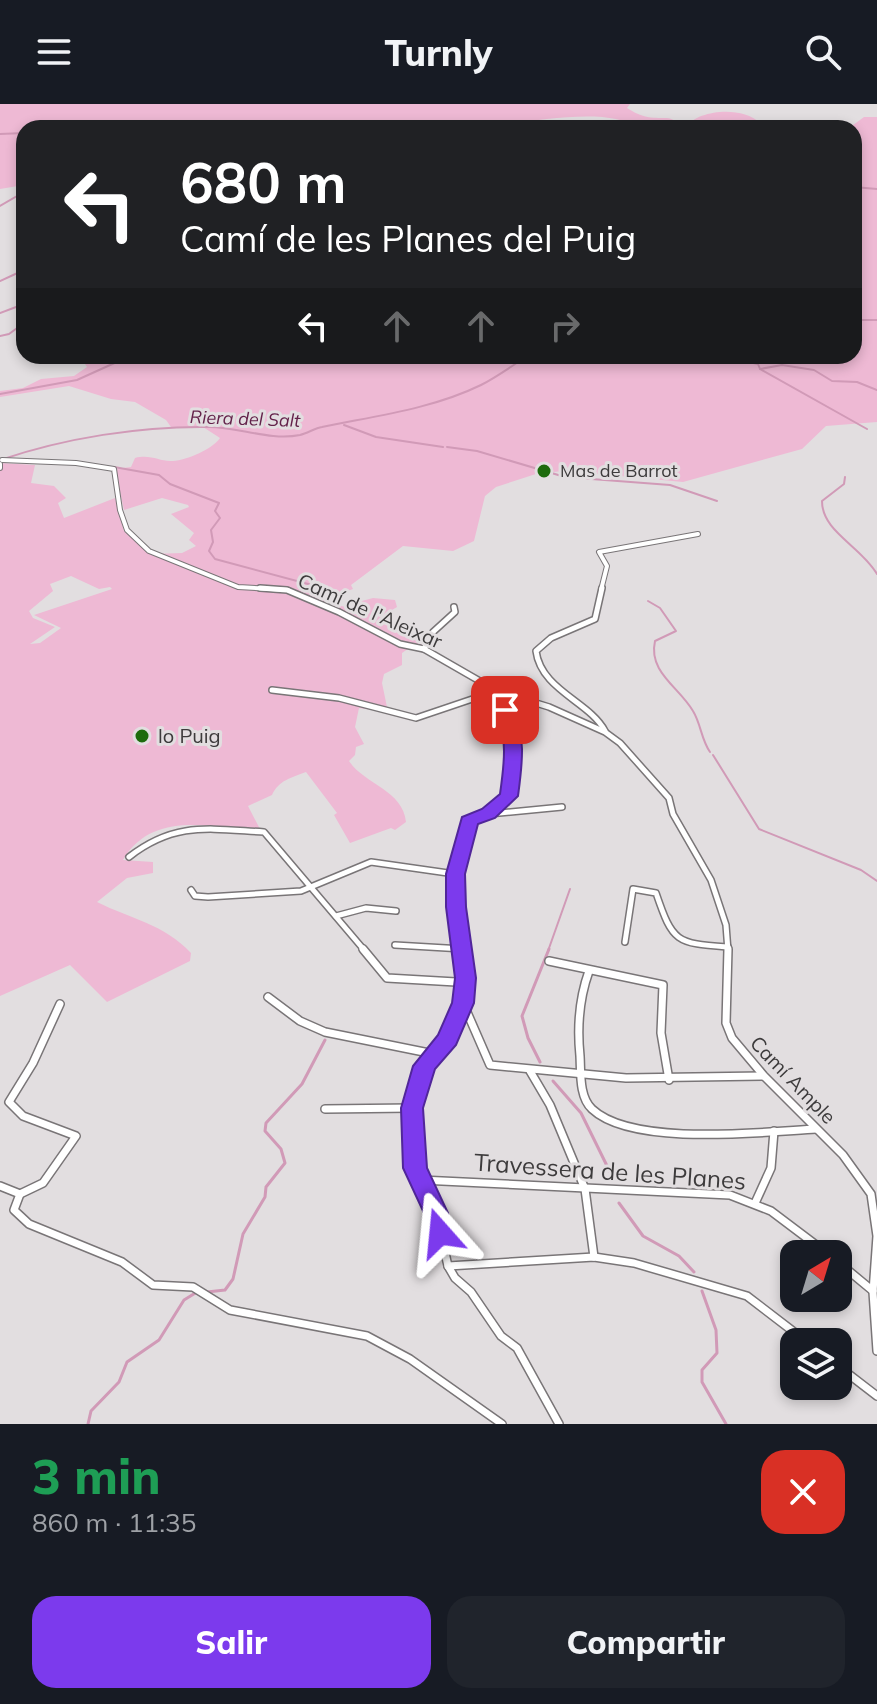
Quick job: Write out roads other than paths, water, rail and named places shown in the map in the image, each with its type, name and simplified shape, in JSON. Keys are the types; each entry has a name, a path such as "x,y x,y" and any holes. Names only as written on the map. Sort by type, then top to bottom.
{"street":[{"name":"Camí de l'Aleixar","path":"1,464 76,463 114,469 120,510 127,530 149,551 238,587 287,590 339,612 400,644 424,649 497,691"},
{"path":"605,732 604,727 574,704 537,665 536,651 561,630 588,624 595,619 607,566 599,552 698,534"},
{"path":"424,649 425,642 456,609"},
{"path":"272,690 339,698 416,718 497,691 511,725 510,740 514,755 509,796 488,814"},
{"name":"Camí Ample","path":"497,691 549,707 605,732 620,743 669,798 673,814 711,880 726,925 726,1023 732,1038 764,1076 861,1176 871,1194 877,1236 873,1292 877,1351"},
{"path":"388,711 390,703"},
{"path":"559,1424 517,1348 501,1336 471,1292 455,1278 448,1266 436,1213 415,1168 412,1108 424,1066 448,1039 463,1003 463,949 456,907 455,874 464,849 466,826 472,818 488,814 562,807"},
{"path":"129,857 149,838 173,828 264,832 387,978 456,982 465,988"},
{"path":"191,890 195,896 208,897 312,888 371,862 455,874"},
{"path":"625,942 633,889 656,893 669,933 685,943 728,947"},
{"path":"336,916 360,908 396,911"},
{"path":"395,945 463,949"},
{"path":"549,961 663,985 659,1033 669,1080"},
{"path":"589,971 579,1009 581,1076 590,1107 602,1118 615,1125 680,1133 817,1129"},
{"path":"268,997 300,1021 325,1032 434,1054"},
{"path":"463,1003 490,1065 581,1076 691,1082 764,1076"},
{"path":"60,1004 33,1063 9,1102 23,1116 76,1136 43,1183 20,1194 14,1210 29,1224 122,1262 153,1285 193,1287 230,1310 367,1336 410,1359 502,1424"},
{"path":"529,1070 550,1105 585,1189 594,1257"},
{"path":"325,1109 412,1108"},
{"path":"756,1201 771,1168 774,1131"},
{"name":"Travessera de les Planes","path":"421,1180 730,1195 756,1201 777,1212 811,1240"},
{"path":"0,1186 20,1194"},
{"path":"448,1266 594,1257 662,1270 747,1296 789,1328"},
{"path":"852,1274 873,1292"},
{"path":"852,1377 877,1396"}],"waterway":[{"path":"0,134 16,133"},
{"path":"862,188 877,189"},
{"path":"0,206 16,197"},
{"path":"0,281 16,274"},
{"path":"0,313 16,307"},
{"path":"862,320 877,320"},
{"path":"0,336 16,329"},
{"path":"0,394 77,380 112,364"},
{"name":"Riera del Salt","path":"0,460 76,440 130,431 209,427 277,436 300,435 443,400 481,385 515,364"},
{"path":"758,364 760,369"},
{"path":"760,369 782,365 814,370 832,381 857,382 877,390"},
{"path":"760,369 867,429"},
{"path":"344,425 376,437 443,447"},
{"path":"447,447 477,451 565,477 670,485 717,501"},
{"path":"114,467 159,475 170,484 219,503 215,511 220,518 211,530 213,542 209,551 215,559 338,592"},
{"path":"845,477 844,484 822,501 824,512 828,522 877,574"},
{"path":"648,601 660,608 676,631 655,641 656,662 693,711 710,752"},
{"path":"713,755 759,829 861,870 877,881"},
{"path":"548,951 570,889"},
{"path":"540,1062 528,1038 522,1016 549,949"},
{"path":"207,1292 225,1290 233,1279 243,1234 265,1197 266,1187 285,1163 281,1149 265,1131 266,1123 302,1084 325,1040"},
{"path":"553,1081 581,1113 613,1178"},
{"path":"619,1203 643,1236 679,1256 694,1272"},
{"path":"702,1291 716,1330 717,1353 702,1370 702,1382 726,1424"},
{"path":"88,1424 91,1411 119,1382 127,1362 159,1340 184,1300 197,1292"}],"place":[{"name":"Mas de Barrot","path":"544,471"},
{"name":"lo Puig","path":"142,736"}]}
